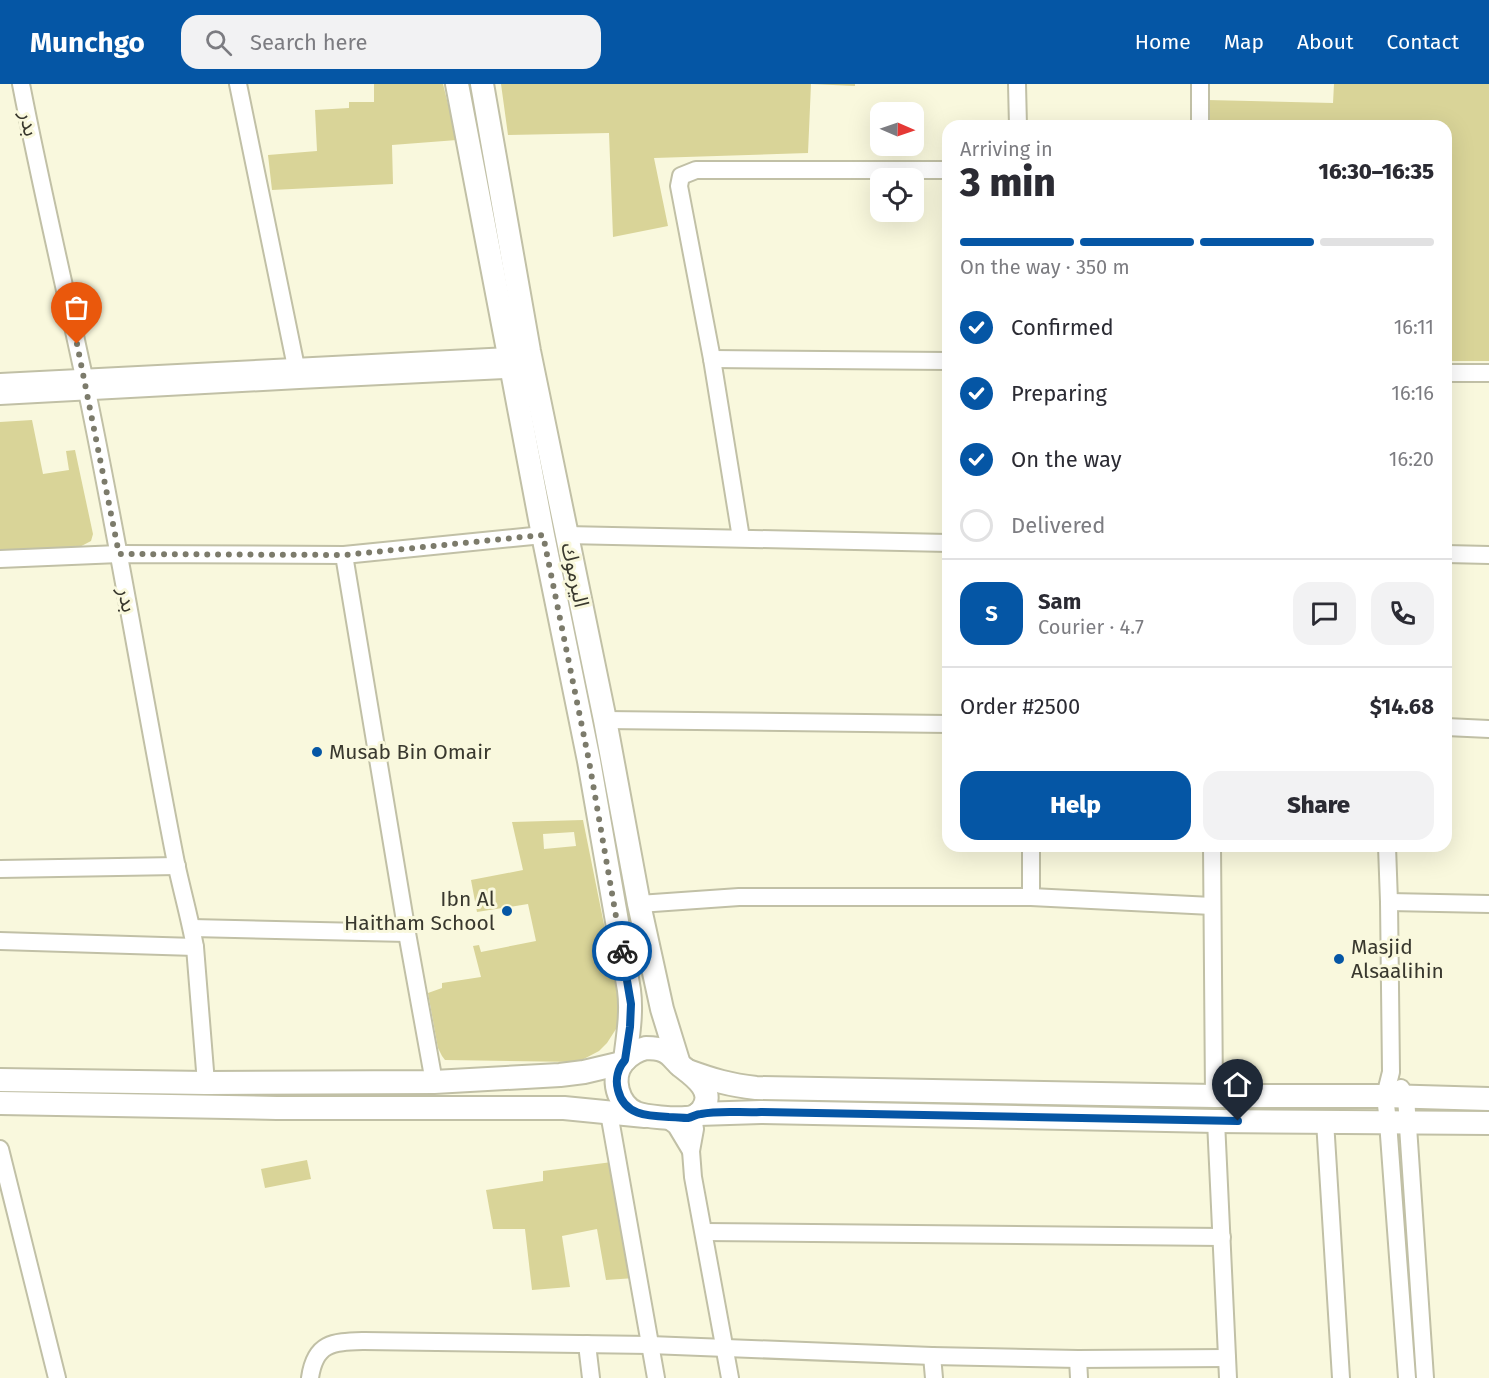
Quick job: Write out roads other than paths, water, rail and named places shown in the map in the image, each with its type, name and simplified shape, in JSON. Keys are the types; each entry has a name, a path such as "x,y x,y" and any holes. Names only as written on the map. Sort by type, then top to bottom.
{"street":[{"name":"بدر","path":"21,84 86,384 177,866 192,928 206,1083"},
{"path":"238,84 296,368"},
{"path":"457,84 521,362 543,535 589,761 629,990 630,1027 616,1085 619,1096 634,1112 654,1116 676,1126 691,1151"},
{"name":"اليرموك","path":"482,84 521,362 566,535 662,1009 683,1067"},
{"path":"1017,84 1018,120"},
{"path":"1200,84 1200,120"},
{"path":"741,538 712,359 679,186 681,176 696,170 942,171"},
{"path":"712,359 942,361"},
{"path":"0,382 86,384 299,380 521,362"},
{"path":"0,396 86,384 296,368 521,362"},
{"path":"1452,373 1489,373"},
{"path":"0,559 119,554 344,555 543,535"},
{"path":"566,535 942,543"},
{"path":"1452,554 1489,555"},
{"path":"344,555 434,1082"},
{"path":"605,720 942,724"},
{"path":"1452,727 1489,729"},
{"path":"1031,852 1031,897"},
{"path":"1212,852 1214,1096"},
{"path":"1387,852 1391,1072 1396,1096 1425,1378"},
{"path":"0,869 177,866"},
{"path":"639,904 739,897 1031,897 1212,906"},
{"path":"1389,902 1489,904"},
{"path":"192,928 407,933"},
{"path":"0,941 195,947"},
{"path":"0,1080 206,1083 434,1082 584,1072 623,1062 636,1051 646,1048 665,1051 702,1084 705,1090 706,1103 696,1115 691,1151 693,1177 730,1378"},
{"path":"683,1067 718,1082 756,1088 1489,1099"},
{"path":"0,1103 277,1108 564,1108 687,1118 696,1115 773,1113 1216,1121 1489,1123"},
{"path":"609,1113 656,1378"},
{"path":"1216,1121 1228,1378"},
{"path":"1325,1121 1341,1378"},
{"path":"1398,1122 1407,1378"},
{"path":"0,1149 57,1378"},
{"path":"704,1232 1222,1238"},
{"path":"310,1378 312,1365 319,1352 327,1346 342,1342 364,1341 650,1345 1078,1359 1227,1358"},
{"path":"587,1344 591,1378"},
{"path":"932,1356 934,1378"},
{"path":"1078,1359 1079,1378"}],"place":[{"name":"Musab Bin Omair","path":"317,752"},
{"name":"Ibn Al Haitham School","path":"507,911"},
{"name":"Masjid Alsaalihin","path":"1339,959"}]}
